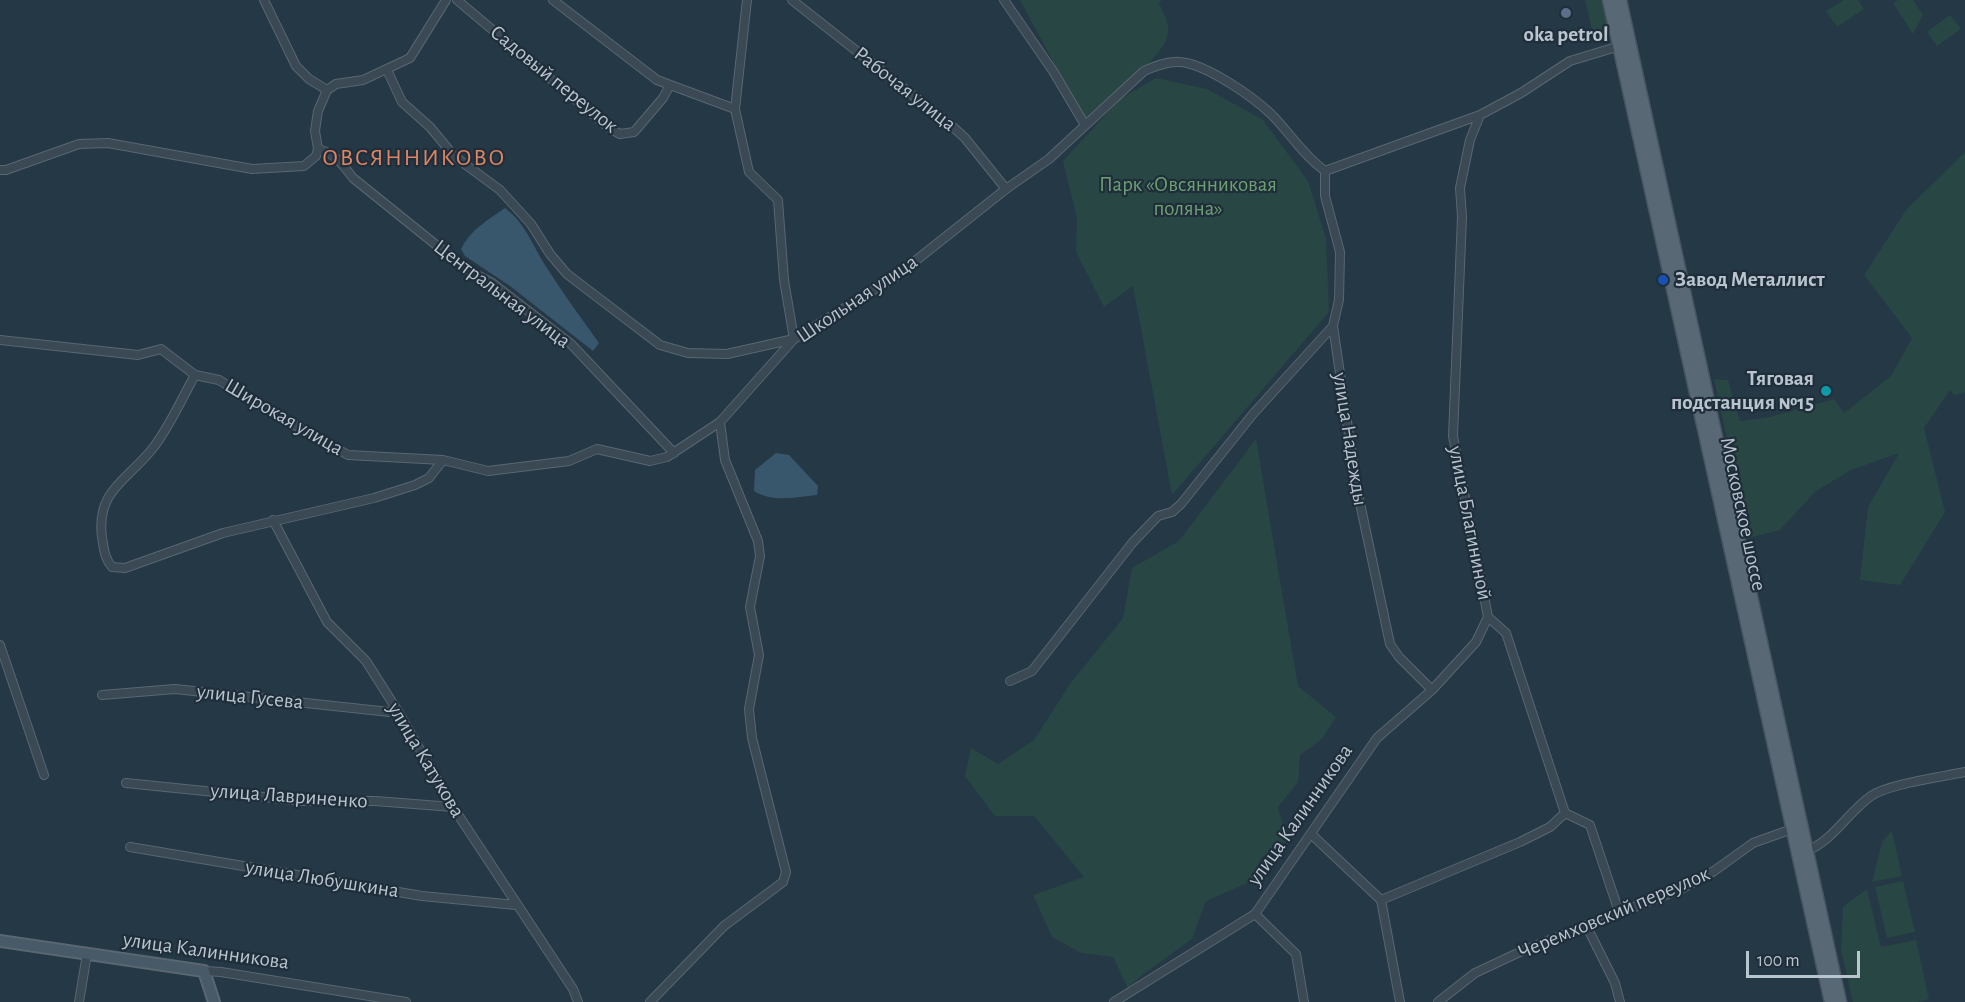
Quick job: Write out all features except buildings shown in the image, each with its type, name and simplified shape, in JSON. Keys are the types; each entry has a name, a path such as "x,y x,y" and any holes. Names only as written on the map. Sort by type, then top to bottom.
{"main road":[{"name":"Московское шоссе","path":"1609,0 1624,45 1802,853 1831,1002"},
{"name":"Московское шоссе","path":"1620,0 1624,45 1792,829 1802,853 1840,1002"},
{"name":"улица Калинникова","path":"0,941 204,971"},
{"path":"204,971 214,1002"}],"street":[{"path":"264,0 296,66 309,79 327,90"},
{"path":"0,170 43,158 79,144 108,143 252,169 304,166 316,156 318,149 315,131 318,111 327,90 336,84 363,80 410,58 430,22 446,0"},
{"name":"Садовый переулок","path":"457,0 572,98 620,134 634,132 663,98 670,85"},
{"path":"553,0 657,80 735,109"},
{"path":"387,70 402,102 430,127 454,156 500,190 531,224 550,254 567,274 660,345 688,353 727,354 794,339 784,280 778,200 749,172 735,109 747,0"},
{"name":"Рабочая улица","path":"792,0 953,127 965,138 1006,189"},
{"path":"1004,0 1053,70 1085,125"},
{"path":"1325,171 1480,115 1521,93 1570,61 1624,45"},
{"name":"Школьная улица","path":"674,453 720,422 794,339 895,277 1006,189 1049,159 1144,71 1161,64 1180,62 1204,69 1221,78 1272,115 1309,159 1325,171"},
{"name":"улица Благининой","path":"1480,115 1470,140 1460,188 1462,217 1453,436 1488,617 1506,633 1565,813"},
{"name":"Центральная улица","path":"318,149 327,151 340,161 353,178 466,269 492,283 571,344 674,453"},
{"name":"улица Надежды","path":"1325,171 1325,196 1340,252 1339,300 1333,326 1357,489 1390,644 1399,657 1432,690"},
{"path":"1010,681 1032,670 1133,542 1158,516 1172,512 1181,504 1253,414 1333,326"},
{"path":"0,340 138,355 161,349 195,375 158,441 112,491 105,502 101,513 101,527 105,559 112,567 125,568 223,533 374,498 415,485 429,478 443,460"},
{"name":"Широкая улица","path":"195,375 219,380 348,455 443,460 488,471 569,461 597,449 650,461 674,453"},
{"path":"651,1002 724,926 783,882 786,872 752,738 749,709 759,655 750,607 760,556 758,541 725,460 720,422"},
{"name":"улица Катукова","path":"273,520 327,622 366,661 453,807 573,989 578,1002"},
{"name":"улица Калинникова","path":"1114,1002 1256,914 1377,738 1432,690 1476,642 1488,617"},
{"path":"0,645 45,774"},
{"name":"улица Гусева","path":"102,695 175,689 399,713"},
{"path":"1802,853 1827,840 1869,797 1882,789 1965,772"},
{"name":"улица Лавриненко","path":"126,783 303,801 375,801 453,807"},
{"path":"1382,900 1520,842 1550,827 1565,813 1590,825 1619,912"},
{"name":"Черемховский переулок","path":"1438,1002 1475,973 1522,951 1683,888 1714,871 1753,843 1792,829"},
{"path":"1311,834 1382,900 1400,1002"},
{"name":"улица Любушкина","path":"130,847 422,896 516,905"},
{"path":"1256,914 1296,954 1304,1002"},
{"path":"1586,925 1615,983 1620,1002"},
{"path":"79,1002 87,954"},
{"name":"улица Калинникова","path":"204,971 401,1002"}],"green space":[{"name":"Парк «Овсянниковая поляна»","path":"1020,0 1161,0 1159,4 1167,22 1168,35 1152,60 1084,119"},
{"path":"1585,0 1605,0 1611,29 1600,42 1595,42"},
{"path":"1844,0 1858,0 1864,9 1837,27 1826,11"},
{"path":"1898,0 1913,0 1923,15 1913,34 1893,3"},
{"path":"1950,15 1961,29 1937,46 1927,32"},
{"name":"Парк «Овсянниковая поляна»","path":"1156,78 1207,89 1263,120 1308,181 1326,238 1329,312 1172,495 1133,286 1104,307 1076,252 1077,219 1063,161 1120,99"},
{"path":"1965,152 1965,392 1954,395 1950,390 1924,428 1945,512 1900,585 1860,580 1868,507 1899,453 1851,470 1816,491 1780,530 1748,538 1714,379 1728,380 1740,421 1770,417 1834,399 1844,413 1891,376 1912,338 1864,275 1906,210"},
{"path":"1256,439 1298,686 1336,717 1322,739 1300,755 1298,782 1278,807 1287,841 1261,858 1252,881 1206,901 1192,939 1128,988 1113,957 1081,953 1052,937 1033,895 1084,877 1034,816 995,816 965,776 971,748 998,764 1034,740 1070,684 1123,618 1132,568 1179,541"},
{"path":"1892,830 1902,876 1872,882 1882,842"},
{"path":"1903,881 1915,932 1887,938 1875,887"},
{"path":"1867,889 1881,947 1916,940 1929,999 1918,1002 1853,1002 1841,950 1843,907"}],"water":[{"path":"505,208 523,227 551,275 599,343 593,351 510,286 465,256 461,249 469,236"},
{"path":"776,453 789,455 818,486 817,495 777,498 754,491 755,470"}],"place":[{"name":"oka petrol","path":"1566,13"},
{"name":"Завод Металлист","path":"1663,280"},
{"name":"Тяговая подстанция №15","path":"1826,391"}],"district":[{"name":"ОВСЯННИКОВО","path":"414,158"}]}
